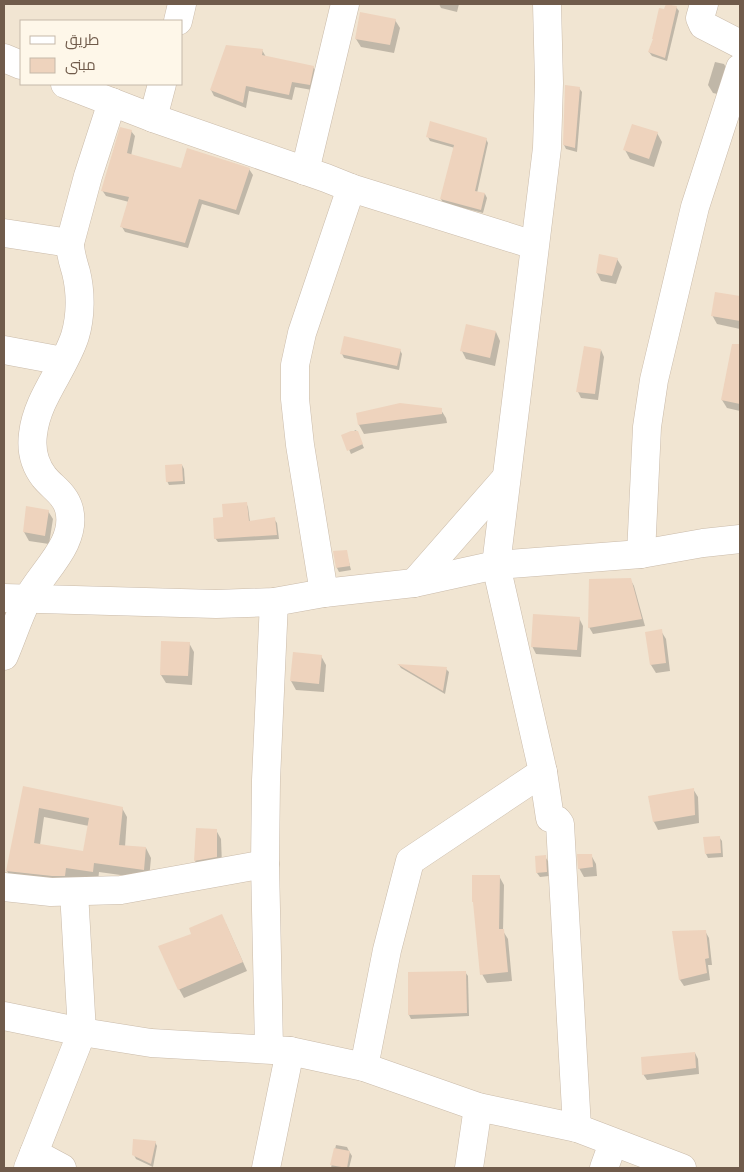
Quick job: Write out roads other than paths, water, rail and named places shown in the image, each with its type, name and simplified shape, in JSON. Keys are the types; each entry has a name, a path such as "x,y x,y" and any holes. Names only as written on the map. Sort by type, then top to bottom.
{"street":[{"path":"178,20 182,4"},
{"path":"305,171 345,4"},
{"path":"547,4 549,83 547,148 496,565 543,772 550,818 555,819 560,824 577,1128"},
{"path":"704,4 700,18 703,25 740,44"},
{"path":"4,58 20,65"},
{"path":"641,554 647,427 654,380 695,207 740,68"},
{"path":"68,85 153,118 351,188 534,245"},
{"path":"153,118 162,85"},
{"path":"4,656 16,598 65,543 70,529 70,512 66,501 44,477 36,464 32,449 35,421 75,336 80,312 76,273 70,252 70,243 88,176 112,102"},
{"path":"324,593 300,445 295,399 295,365 302,333 351,188"},
{"path":"4,233 70,243"},
{"path":"4,350 63,361"},
{"path":"414,583 506,478"},
{"path":"16,598 216,604 274,602 324,593 414,583 496,565 641,554 703,543 740,540"},
{"path":"266,1168 280,1049 266,864 266,780 274,602"},
{"path":"364,1067 387,950 410,861 543,772"},
{"path":"4,887 52,892 121,890 266,864"},
{"path":"62,1168 31,1161 82,1032 74,892"},
{"path":"4,1016 82,1032 151,1043 280,1049 364,1067 478,1107 577,1128 682,1168"},
{"path":"469,1168 478,1107"},
{"path":"604,1168 613,1143"}]}
